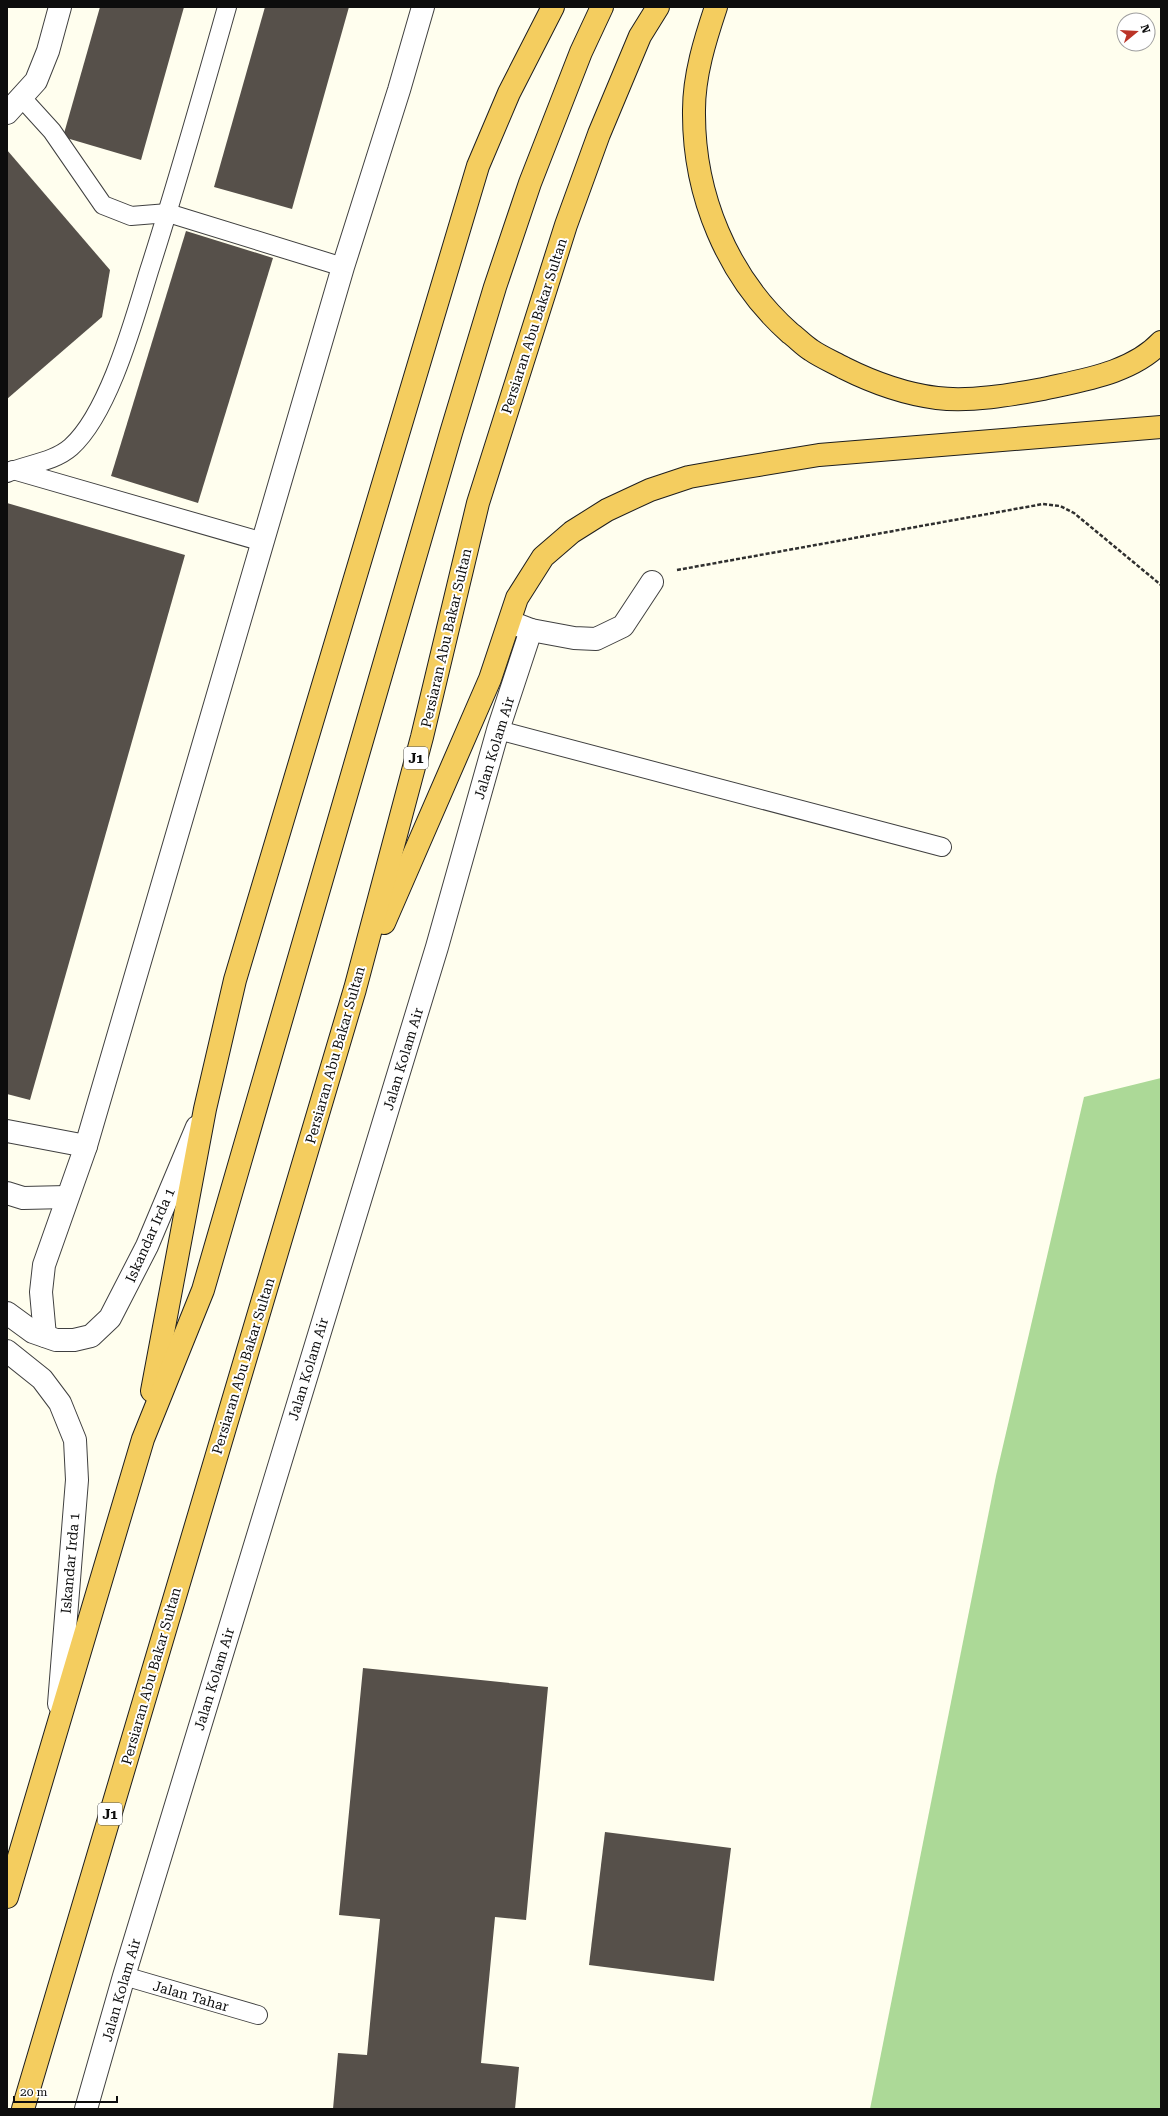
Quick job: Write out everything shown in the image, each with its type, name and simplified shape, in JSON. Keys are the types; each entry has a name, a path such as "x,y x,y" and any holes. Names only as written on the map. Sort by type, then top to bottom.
{"highway":[{"path":"144,1439 205,1109 235,980 478,166 509,93 553,7"},
{"path":"7,1897 144,1439 203,1290 450,433 495,287 530,183 581,52 602,7"},
{"name":"Persiaran Abu Bakar Sultan","path":"23,2109 355,989 422,737 484,481 561,240 599,134 640,36 658,7"},
{"path":"716,7 700,58 694,109 697,161 712,219 744,282 772,316 810,350 860,376 906,393 940,398 968,398 990,397 1081,381 1120,369 1151,352 1161,342"},
{"path":"355,989 490,679 517,598 543,557 572,532 607,510 650,490 688,478 819,455 1161,427"}],"street":[{"path":"15,105 36,81 48,51 60,7"},
{"path":"44,1336 41,1292 44,1265 86,1146 343,267 400,90 423,7"},
{"path":"509,622 531,630 574,638 596,639 623,626 652,582"},
{"name":"Jalan Kolam Air","path":"86,2109 124,1976 434,955 498,730 531,630"},
{"name":"Iskandar Irda 1","path":"7,1313 33,1332 56,1340 74,1340 91,1336 110,1318 147,1246 205,1109"},
{"path":"7,1131 86,1146"},
{"path":"7,1193 23,1198 67,1197"},
{"name":"Iskandar Irda 1","path":"7,1352 42,1379 60,1403 75,1440 77,1480 58,1726"}],"lane":[{"path":"10,472 49,459 70,447 96,415 112,382 168,213 227,7"},
{"path":"15,105 52,131 102,205 131,216 168,213 343,267"},
{"path":"10,472 262,542"},
{"path":"498,730 942,847"},
{"name":"Jalan Tahar","path":"124,1976 258,2015"}],"path":[{"path":"677,571 1044,504 1060,506 1074,513 1161,585"}],"green space":[{"path":"1161,1078 1161,2109 870,2109 996,1476 1084,1097"}],"building":[{"path":"100,7 184,7 141,160 63,137"},
{"path":"265,7 349,7 292,209 214,187"},
{"path":"7,150 110,270 102,317 7,399"},
{"path":"186,231 273,258 198,503 111,476"},
{"path":"7,503 185,555 30,1100 7,1094"},
{"path":"363,1668 548,1687 526,1920 495,1917 481,2063 519,2067 515,2109 333,2109 338,2053 367,2055 380,1919 339,1915"},
{"path":"605,1832 731,1848 714,1981 589,1965"}]}
